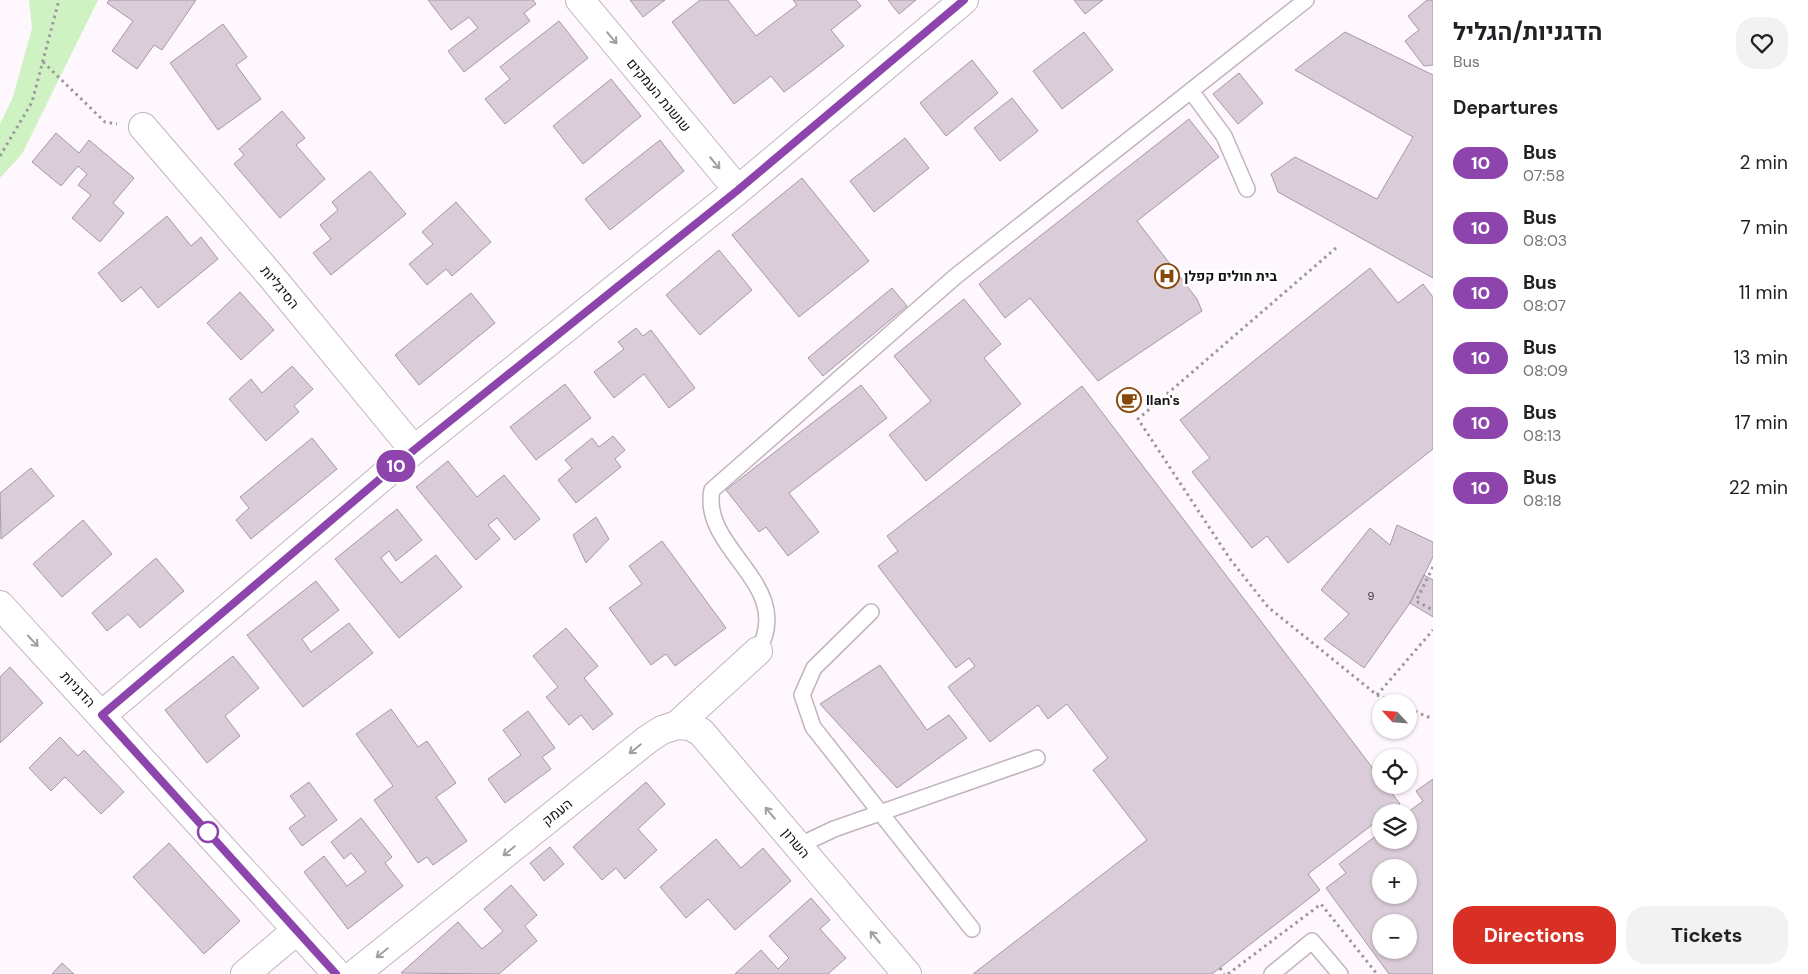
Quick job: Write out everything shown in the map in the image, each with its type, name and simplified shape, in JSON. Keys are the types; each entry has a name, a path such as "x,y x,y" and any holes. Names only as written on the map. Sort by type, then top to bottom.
{"street":[{"name":"שושנת העמקים","path":"580,0 738,190"},
{"path":"102,715 414,450 738,190 964,0"},
{"name":"הסיגליות","path":"143,127 271,276 414,450"},
{"name":"הדגניות","path":"0,605 336,974"},
{"name":"העמק","path":"356,974 648,739 662,730 677,725 758,651"},
{"name":"השרון","path":"677,725 690,726 701,732 907,974"},
{"path":"245,974 297,930"}],"lane":[{"path":"758,651 765,638 768,624 766,611 759,588 713,520 710,502 712,490 956,276 1306,0"},
{"path":"1191,91 1224,136 1248,189"},
{"path":"871,612 814,668 802,695 813,727 972,929"},
{"path":"798,846 834,829 1037,758"},
{"path":"1272,974 1312,941 1340,974"}],"path":[{"path":"0,156 32,102 59,0"},
{"path":"43,62 105,122 143,127"},
{"path":"1336,248 1138,419 1230,559 1268,607 1376,694"},
{"path":"1433,567 1416,601 1433,610"},
{"path":"1378,694 1433,630"},
{"path":"1418,713 1433,719"},
{"path":"1220,968 1224,974"}],"green space":[{"path":"29,0 98,0 22,154 0,178 0,124 13,97 32,28"}],"building":[{"path":"109,0 196,0 162,50 154,45 137,69 112,51 133,21 107,3"},
{"path":"428,0 533,0 536,4 524,13 530,21 464,72 448,51 478,28 469,17 451,30"},
{"path":"630,0 665,0 643,17"},
{"path":"700,0 728,0 756,36 797,5 793,0 856,0 861,6 831,30 844,46 812,71 784,92 771,76 734,104 672,22"},
{"path":"888,0 916,0 899,14"},
{"path":"1074,0 1103,0 1085,14"},
{"path":"1427,0 1433,0 1433,65 1424,66 1405,41 1419,30 1408,16"},
{"path":"559,21 588,58 505,124 485,99 510,79 500,67"},
{"path":"223,24 247,57 236,65 261,99 218,130 170,63"},
{"path":"1084,32 1113,70 1062,109 1033,71"},
{"path":"1345,32 1433,75 1433,278 1278,192 1271,174 1295,157 1377,199 1413,137 1295,70"},
{"path":"972,60 998,93 946,136 920,103"},
{"path":"1239,73 1263,103 1238,124 1213,94"},
{"path":"611,79 641,116 583,164 553,126"},
{"path":"1012,98 1038,131 1000,161 974,128"},
{"path":"282,111 305,138 296,145 325,179 280,218 234,164 244,155 239,149"},
{"path":"1189,119 1219,157 1137,221 1197,299 1202,311 1098,381 1030,298 1005,318 979,284"},
{"path":"56,133 79,153 89,140 134,178 113,203 124,213 100,242 72,218 91,195 78,185 87,174 78,166 61,186 32,162"},
{"path":"905,138 929,168 874,212 850,181"},
{"path":"660,140 684,171 610,230 585,199"},
{"path":"370,171 406,214 331,275 313,253 331,239 320,225 338,210 332,202"},
{"path":"802,178 869,261 799,317 732,235"},
{"path":"456,202 491,242 452,276 446,269 427,285 409,264 433,244 422,232"},
{"path":"167,216 191,246 201,237 218,259 158,308 141,287 122,302 98,273"},
{"path":"719,250 752,290 700,335 666,295"},
{"path":"1370,268 1398,303 1423,284 1433,297 1433,449 1288,563 1267,536 1252,548 1192,472 1210,458 1180,420"},
{"path":"892,288 907,306 823,376 808,358"},
{"path":"240,292 274,330 241,360 207,323"},
{"path":"471,293 495,323 419,385 395,355"},
{"path":"964,299 1001,344 984,358 1021,404 926,481 889,435 931,401 894,356"},
{"path":"636,328 643,336 651,330 695,388 669,408 644,374 614,398 594,372 624,349 618,342"},
{"path":"292,366 313,389 294,406 299,412 266,441 229,399 251,379 262,393"},
{"path":"565,384 591,418 536,460 510,427"},
{"path":"861,385 887,418 789,493 819,532 788,556 766,527 759,532 726,490"},
{"path":"1082,386 1372,767 1372,794 1393,794 1400,804 1372,804 1372,825 1308,874 1320,890 1212,974 973,974 1147,840 1093,770 1108,758 1067,704 1048,719 1038,705 990,742 948,687 975,666 969,658 956,668 878,566 898,551 887,536"},
{"path":"613,436 625,450 615,459 621,467 576,503 558,480 572,468 565,460 592,438 599,447"},
{"path":"312,438 337,469 251,539 236,520 249,508 240,497"},
{"path":"448,461 477,497 504,475 540,519 515,540 497,518 488,525 500,539 476,560 416,487"},
{"path":"31,468 54,496 1,539 0,493"},
{"path":"397,509 422,540 396,561 389,551 381,558 401,583 436,555 462,587 399,638 335,559"},
{"path":"596,517 609,539 586,563 573,535"},
{"path":"83,520 112,554 62,597 33,564"},
{"path":"1397,525 1433,542 1433,557 1410,603 1364,668 1324,639 1349,614 1321,590 1370,528 1390,545"},
{"path":"662,541 726,628 675,666 666,654 651,665 609,608 642,584 629,566"},
{"path":"156,558 184,591 140,628 128,614 107,631 92,613"},
{"path":"1424,575 1433,580 1433,617 1410,603"},
{"path":"316,581 339,610 302,639 311,652 349,623 373,653 303,707 247,635"},
{"path":"566,628 598,666 584,678 613,714 593,730 581,715 569,725 546,697 558,687 533,656"},
{"path":"233,656 259,688 225,716 240,736 207,763 165,710"},
{"path":"880,665 927,730 949,715 967,738 897,788 820,704"},
{"path":"10,667 43,703 0,743 0,677"},
{"path":"391,709 418,747 427,741 456,783 436,797 467,841 433,865 427,857 418,863 374,800 393,786 356,734"},
{"path":"528,711 555,748 542,757 551,769 505,803 488,779 521,755 503,730"},
{"path":"60,737 78,756 84,750 124,792 101,814 65,777 51,791 29,768"},
{"path":"1433,779 1433,974 1389,974 1378,959 1417,959 1417,914 1372,914 1372,951 1326,888 1346,873 1339,864 1372,839 1372,849 1417,849 1417,805 1423,801 1417,790"},
{"path":"309,782 337,820 302,846 289,828 305,816 290,796"},
{"path":"646,782 665,804 638,829 657,850 625,879 616,868 602,880 573,847"},
{"path":"361,818 392,857 385,863 403,886 348,929 304,872 324,856 347,886 366,872 351,853 344,859 331,842"},
{"path":"716,839 741,868 763,848 791,881 735,930 708,899 686,918 660,887"},
{"path":"169,843 240,921 204,954 133,877"},
{"path":"550,847 564,864 544,881 530,863"},
{"path":"511,885 537,915 525,926 537,941 499,974 401,973 458,922 482,949 503,931 484,909"},
{"path":"811,898 830,920 820,929 846,958 828,974 735,974 761,950 778,969 789,958 769,936"},
{"path":"62,963 74,974 52,974"}],"bus line":[{"name":"10","path":"336,974 102,715 414,450 738,190 964,0"}],"place":[{"name":"בית חולים קפלן","path":"1167,276"},
{"name":"Ilan's","path":"1129,400"}]}
